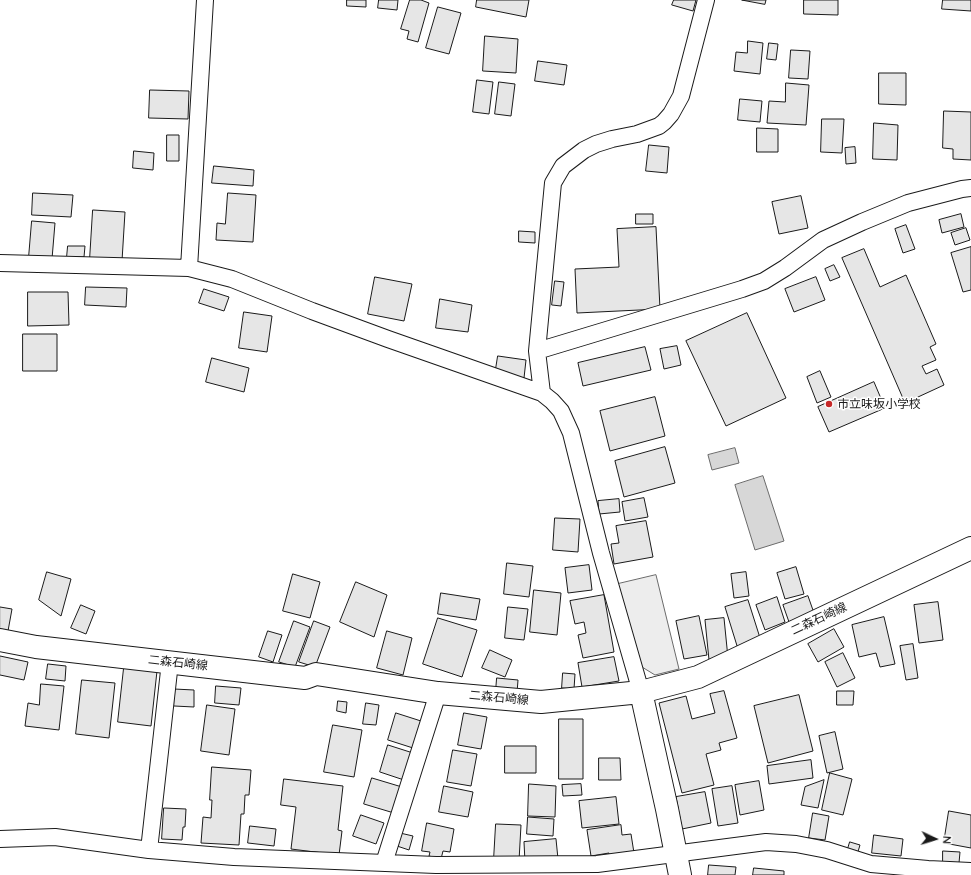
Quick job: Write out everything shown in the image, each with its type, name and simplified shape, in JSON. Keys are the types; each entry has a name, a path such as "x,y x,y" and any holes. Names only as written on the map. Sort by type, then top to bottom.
{"main road":[{"name":"二森石崎線","path":"0,640 36,647 305,678 316,674 438,693 541,702 641,692 698,677 971,548"},
{"path":"641,692 678,865"}],"street":[{"path":"189,268 205,0"},
{"path":"542,393 537,351 553,182 563,166 584,150 612,139 637,134 658,126 664,122 676,106 680,96 706,0"},
{"path":"537,351 764,281 785,268 823,240 862,222 908,203 971,188"},
{"path":"0,263 189,268 218,275 248,285 367,332 542,393 561,411 571,432 601,553 641,692"},
{"path":"149,850 170,662"},
{"path":"384,863 438,693"},
{"path":"0,839 55,837 149,850 234,857 384,863 435,870 598,864 678,865 766,842 796,844 827,850 871,864 971,871"}],"shaded area":[{"path":"735,448 739,463 712,470 708,455"},
{"path":"763,476 784,541 755,550 735,485"},
{"path":"656,575 679,669 655,675 642,667 618,584"}],"building":[{"path":"347,0 366,0 366,7 347,6"},
{"path":"379,0 398,0 397,10 378,8"},
{"path":"410,0 421,0 429,3 418,42 407,39 409,31 401,29"},
{"path":"477,0 529,0 526,17 476,7"},
{"path":"674,0 696,0 693,11 672,5"},
{"path":"742,0 766,0 765,4"},
{"path":"804,0 838,0 838,15 804,14"},
{"path":"943,0 971,0 971,11 942,9"},
{"path":"438,7 461,13 449,54 426,48"},
{"path":"485,36 518,39 516,73 483,71"},
{"path":"748,41 763,43 760,74 734,71 736,52 747,53"},
{"path":"769,43 778,44 776,60 767,59"},
{"path":"791,50 810,51 808,79 789,78"},
{"path":"538,61 567,65 564,85 535,81"},
{"path":"879,73 906,73 906,105 879,104"},
{"path":"477,80 493,82 489,114 473,112"},
{"path":"499,82 515,84 511,116 495,114"},
{"path":"786,83 809,85 806,125 767,123 769,101 785,102"},
{"path":"150,90 189,91 188,119 149,118"},
{"path":"740,99 762,101 760,122 738,120"},
{"path":"944,111 971,112 971,160 953,159 953,149 943,148"},
{"path":"822,119 844,119 842,153 821,152"},
{"path":"874,123 898,125 897,160 873,159"},
{"path":"757,128 778,129 778,152 757,152"},
{"path":"167,135 179,135 179,161 167,161"},
{"path":"649,145 669,147 667,173 646,171"},
{"path":"855,147 856,163 846,164 845,148"},
{"path":"134,151 154,153 153,170 133,168"},
{"path":"214,166 254,170 253,186 212,183"},
{"path":"33,193 73,195 71,217 32,215"},
{"path":"228,193 256,195 253,242 216,240 217,223 225,224"},
{"path":"801,196 808,228 779,234 772,202"},
{"path":"93,210 125,212 122,261 90,259"},
{"path":"636,214 653,214 653,224 636,224"},
{"path":"961,214 964,227 942,233 939,220"},
{"path":"32,221 55,223 52,259 29,257"},
{"path":"906,225 915,249 903,253 895,229"},
{"path":"656,227 660,309 577,313 575,269 619,267 617,229"},
{"path":"966,228 970,240 955,245 951,233"},
{"path":"519,231 535,232 535,243 519,242"},
{"path":"68,246 85,246 84,257 67,257"},
{"path":"971,247 971,290 963,292 951,253"},
{"path":"864,249 880,287 906,275 936,344 930,347 936,360 922,366 926,374 937,369 944,385 905,403 842,258"},
{"path":"834,265 840,277 830,281 825,269"},
{"path":"375,277 412,284 404,321 368,314"},
{"path":"816,277 825,300 794,312 785,289"},
{"path":"555,281 564,282 561,306 552,305"},
{"path":"86,287 127,288 126,307 85,305"},
{"path":"204,289 229,297 224,311 199,303"},
{"path":"28,292 68,292 69,325 28,326"},
{"path":"440,299 472,305 468,332 436,328"},
{"path":"244,312 272,316 267,352 239,348"},
{"path":"747,313 786,398 726,426 686,341"},
{"path":"23,334 57,334 57,371 23,371"},
{"path":"677,346 681,365 664,369 660,349"},
{"path":"645,347 651,370 583,386 578,363"},
{"path":"498,356 526,360 524,378 495,375"},
{"path":"212,358 249,368 244,392 206,382"},
{"path":"820,371 831,397 817,403 807,377"},
{"path":"874,382 885,408 829,432 818,407"},
{"path":"655,397 665,436 610,451 600,411"},
{"path":"665,447 675,483 624,497 615,461"},
{"path":"644,498 648,517 625,521 622,502"},
{"path":"619,499 620,512 599,514 598,501"},
{"path":"555,518 580,519 578,552 553,550"},
{"path":"646,521 653,557 614,564 611,544 619,543 616,526"},
{"path":"507,563 533,566 529,597 504,594"},
{"path":"589,565 592,590 568,593 565,568"},
{"path":"796,567 804,594 785,599 777,573"},
{"path":"47,572 71,579 61,616 39,600"},
{"path":"746,572 749,596 734,598 731,574"},
{"path":"293,574 320,582 310,618 283,611"},
{"path":"356,582 387,595 374,637 340,622"},
{"path":"534,590 561,593 557,635 530,632"},
{"path":"441,593 480,599 476,620 438,614"},
{"path":"604,595 614,652 583,658 578,635 586,633 584,622 575,624 570,601"},
{"path":"808,596 814,613 789,622 783,605"},
{"path":"777,597 785,622 765,630 756,605"},
{"path":"748,600 761,641 738,649 725,607"},
{"path":"938,602 943,640 919,643 914,605"},
{"path":"81,605 95,611 86,634 71,628"},
{"path":"0,607 12,609 8,631 0,629"},
{"path":"508,607 528,609 524,640 505,638"},
{"path":"699,616 707,655 684,659 676,621"},
{"path":"884,617 895,664 880,667 876,653 859,657 852,625"},
{"path":"438,618 477,630 462,677 423,664"},
{"path":"724,618 728,658 709,660 705,620"},
{"path":"294,621 310,627 295,667 279,662"},
{"path":"314,621 330,627 315,667 299,662"},
{"path":"834,629 844,647 818,662 808,644"},
{"path":"268,631 282,635 273,662 259,657"},
{"path":"387,631 412,638 403,675 377,668"},
{"path":"913,644 918,678 906,680 900,646"},
{"path":"490,650 512,660 505,677 482,668"},
{"path":"843,653 855,678 837,687 825,662"},
{"path":"0,656 28,662 24,680 0,675"},
{"path":"614,657 619,681 582,687 578,663"},
{"path":"48,664 66,666 65,681 46,679"},
{"path":"124,668 157,671 151,726 118,722"},
{"path":"563,673 575,674 574,689 562,688"},
{"path":"497,678 518,680 517,693 496,691"},
{"path":"82,680 115,683 109,738 76,734"},
{"path":"41,684 64,686 59,730 25,726 28,703 39,705"},
{"path":"216,686 241,688 239,705 215,703"},
{"path":"174,689 194,690 194,707 174,706"},
{"path":"724,691 737,738 719,743 721,750 706,754 714,785 682,793 659,703 686,696 692,719 715,713 710,694"},
{"path":"837,691 854,691 853,705 837,705"},
{"path":"799,695 813,751 768,763 754,706"},
{"path":"338,701 347,702 346,713 337,711"},
{"path":"366,703 379,705 376,725 363,724"},
{"path":"207,705 235,709 229,755 201,751"},
{"path":"396,713 421,721 413,748 388,740"},
{"path":"464,713 487,717 481,749 458,745"},
{"path":"559,719 583,719 583,779 559,779"},
{"path":"333,725 362,730 354,777 324,772"},
{"path":"835,732 843,769 827,773 819,736"},
{"path":"388,745 413,753 404,780 380,772"},
{"path":"505,746 536,746 536,773 505,773"},
{"path":"453,750 477,754 471,786 447,782"},
{"path":"599,758 620,758 621,780 599,780"},
{"path":"811,760 813,778 769,784 767,766"},
{"path":"212,767 251,770 249,795 245,795 244,814 241,814 239,845 201,843 203,817 211,818 212,800 210,800"},
{"path":"830,773 852,779 843,815 822,810"},
{"path":"372,778 402,787 394,813 364,804"},
{"path":"284,779 343,786 338,830 342,831 339,855 291,849 296,807 281,805"},
{"path":"824,780 818,808 801,805 805,787"},
{"path":"759,781 764,810 740,815 735,785"},
{"path":"529,784 556,786 555,817 528,816"},
{"path":"581,784 582,795 563,796 562,785"},
{"path":"444,786 473,792 468,817 439,812"},
{"path":"732,786 738,823 718,826 712,789"},
{"path":"705,792 711,823 682,829 676,797"},
{"path":"616,797 619,824 582,828 579,801"},
{"path":"164,808 186,809 185,827 183,827 182,840 162,839"},
{"path":"949,811 971,815 971,848 944,843"},
{"path":"813,813 829,816 825,840 809,838"},
{"path":"361,815 384,823 376,844 353,836"},
{"path":"528,817 554,819 553,836 527,834"},
{"path":"427,823 454,829 450,852 443,851 441,859 429,856 430,852 422,851"},
{"path":"496,824 521,825 519,861 494,859"},
{"path":"621,825 622,835 631,834 634,853 609,856 609,853 591,856 587,830"},
{"path":"250,826 276,829 274,846 248,843"},
{"path":"400,833 413,836 409,850 397,846"},
{"path":"874,835 903,839 901,856 872,853"},
{"path":"556,839 558,859 525,862 524,842"},
{"path":"850,842 860,845 857,855 847,852"},
{"path":"943,851 960,852 959,863 943,862"},
{"path":"709,865 736,867 735,875 708,875"},
{"path":"754,868 784,871 784,875 753,875"}],"place":[{"name":"市立味坂小学校","path":"829,404"}]}
